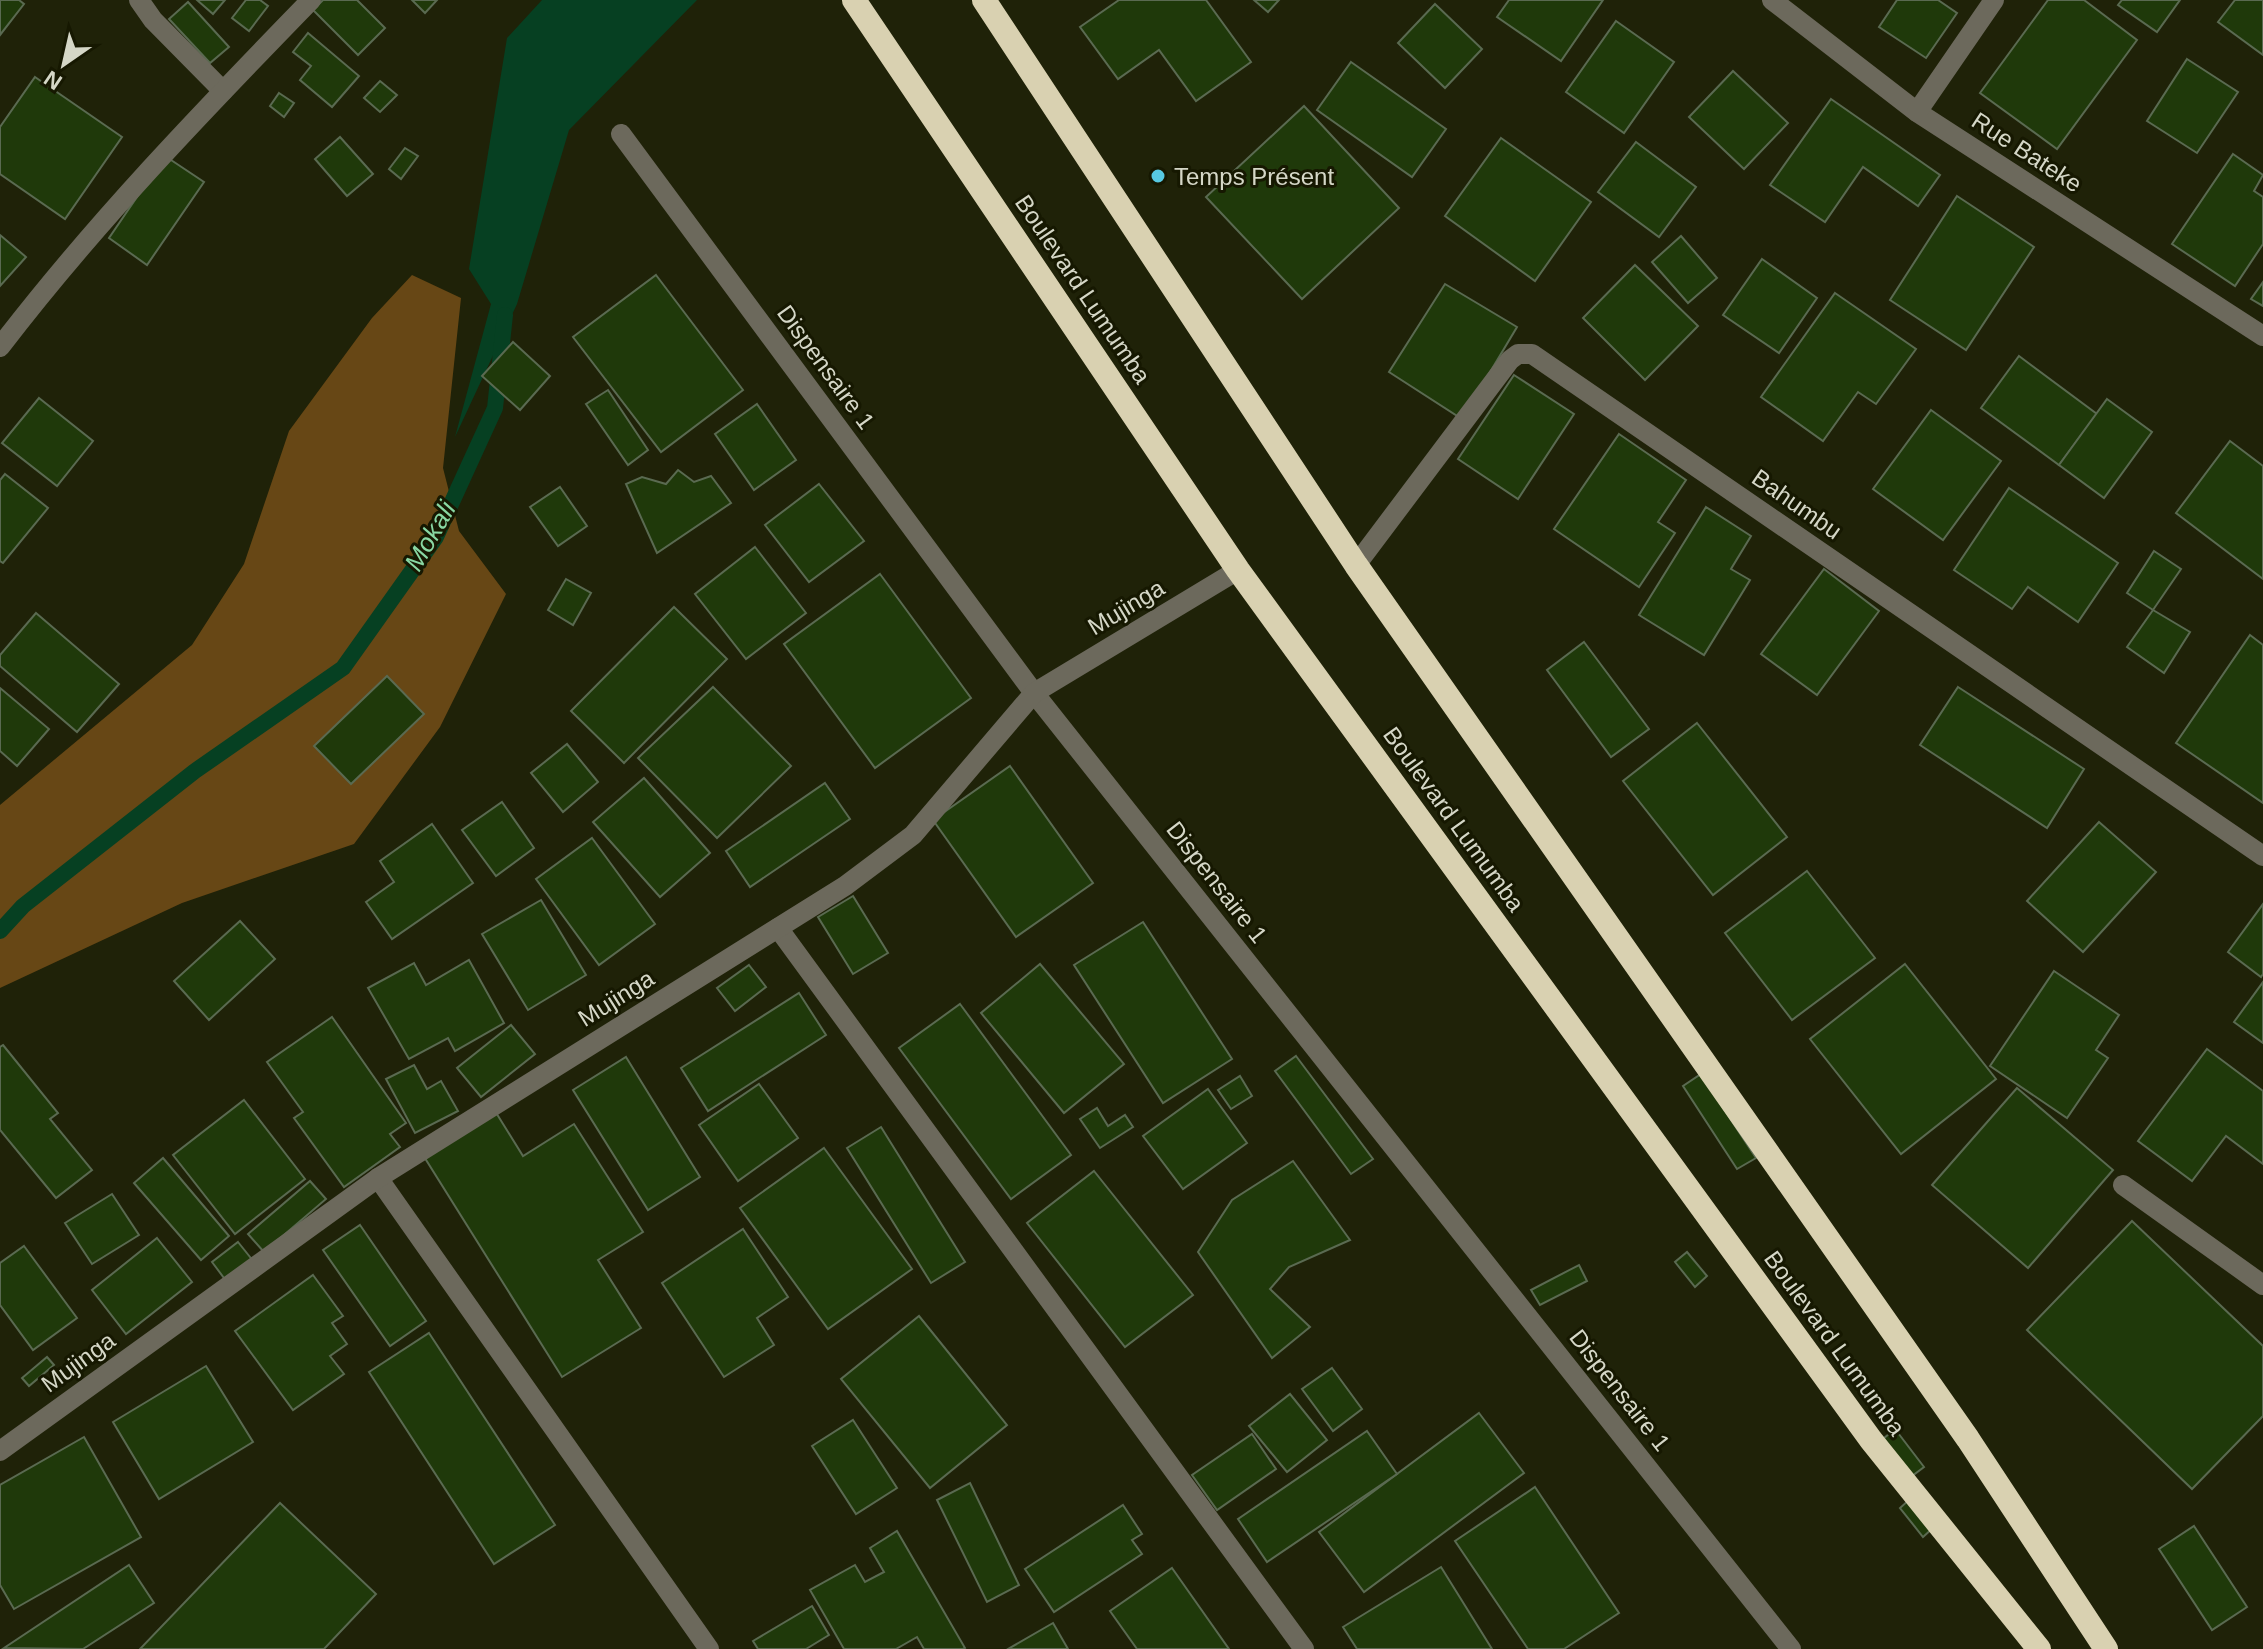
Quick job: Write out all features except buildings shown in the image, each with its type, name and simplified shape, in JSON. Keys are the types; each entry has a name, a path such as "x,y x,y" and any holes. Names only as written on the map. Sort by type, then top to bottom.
{"highway":[{"name":"Boulevard Lumumba","path":"854,0 1238,570 1871,1440 2039,1649"},
{"path":"984,0 1356,565 1968,1439 2106,1649"}],"street":[{"path":"139,0 153,20 223,91"},
{"path":"0,347 48,284 223,91 311,0"},
{"name":"Rue Bateke","path":"1772,0 1917,112 2263,336"},
{"path":"1917,112 1994,0"},
{"name":"Dispensaire 1","path":"621,134 1034,693 1791,1649"},
{"name":"Bahumbu","path":"1356,565 1510,360 1518,354 1532,354 2263,856"},
{"name":"Mujinga","path":"0,1451 378,1178 845,886 913,835 1034,693 1238,570"},
{"path":"778,928 1304,1649"},
{"path":"378,1178 709,1649"},
{"path":"2123,1185 2263,1285"}],"shaded area":[{"path":"542,0 697,0 569,130 517,304 455,437 491,304 469,269 507,38"},
{"path":"412,275 461,298 443,468 459,531 506,594 440,727 354,844 182,903 0,988 0,805 192,645 244,564 289,431 372,318"}],"waterway":[{"name":"Mokali","path":"0,931 23,906 195,771 343,668 436,537 495,408 505,315"}],"place":[{"name":"Temps Présent","path":"1158,176"}]}
